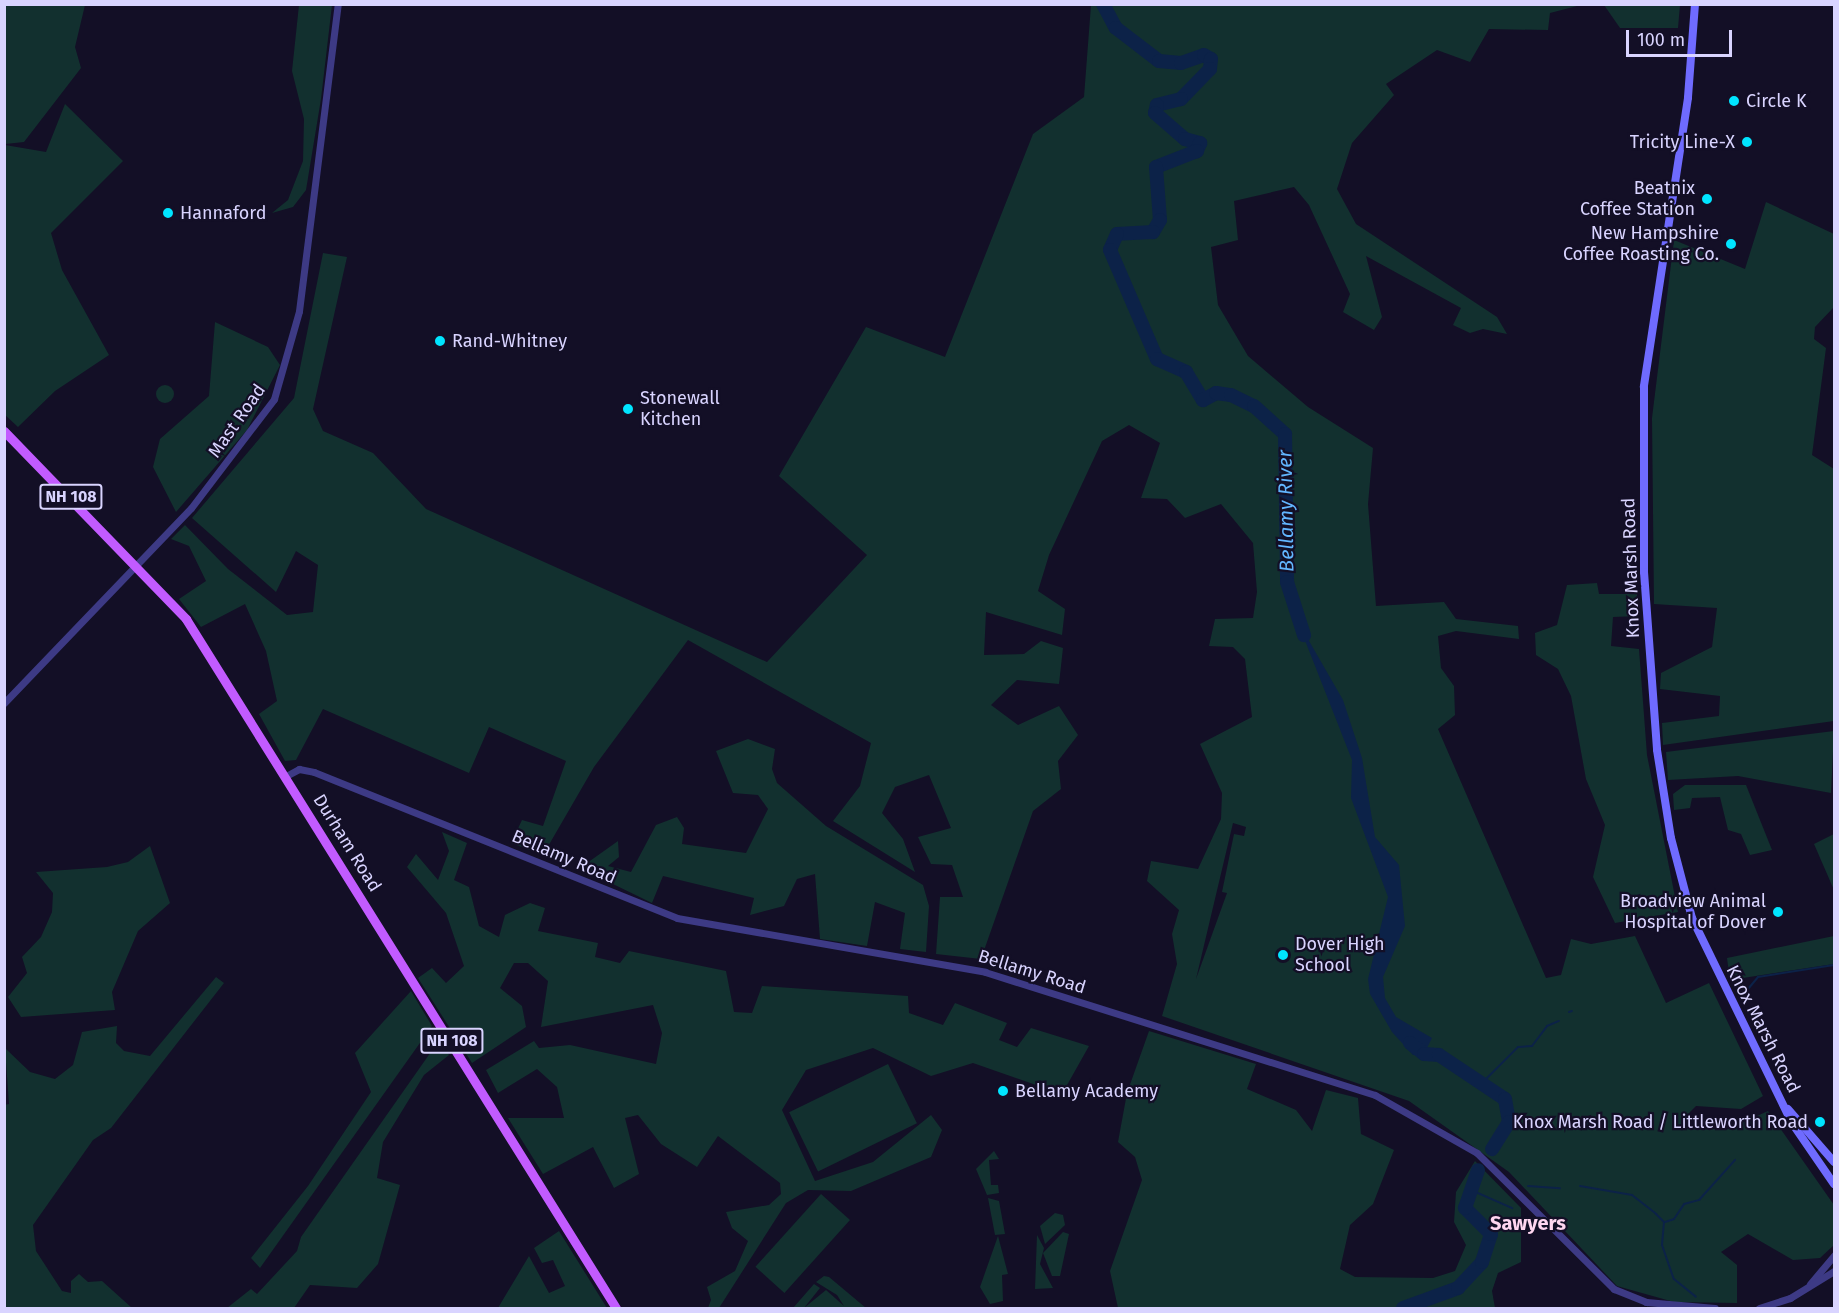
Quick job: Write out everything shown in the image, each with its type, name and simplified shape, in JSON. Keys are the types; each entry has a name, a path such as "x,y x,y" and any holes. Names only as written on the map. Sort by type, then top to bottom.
{"main road":[{"name":"Knox Marsh Road","path":"1695,4 1688,98 1644,387 1644,572 1652,707 1685,898 1737,1015 1787,1108 1834,1184"},
{"name":"Durham Road","path":"4,431 137,562 186,619 616,1308"},
{"name":"Knox Marsh Road","path":"1787,1108 1834,1162"}],"street":[{"name":"Mast Road","path":"4,703 137,562 240,448 284,375 299,311 338,4"},
{"name":"Bellamy Road","path":"286,776 299,769 314,772 677,918 985,972 1375,1095 1477,1153 1614,1289 1646,1302 1715,1308"},
{"path":"1808,1286 1834,1255"},
{"path":"1759,1308 1808,1286 1834,1270"}],"green space":[{"path":"4,5 85,5 75,47 81,68 24,142 5,144"},
{"path":"299,5 332,5 321,99 306,190 293,207 272,213 288,200 303,161 304,119 292,71"},
{"path":"1091,5 1581,5 1550,13 1548,30 1489,29 1470,62 1437,50 1386,84 1394,95 1352,143 1337,189 1356,224 1497,317 1507,334 1483,329 1470,333 1453,325 1461,308 1366,256 1382,317 1374,330 1343,312 1350,294 1309,205 1294,187 1234,201 1238,240 1211,247 1218,305 1248,356 1308,407 1373,448 1368,504 1376,606 1444,602 1456,619 1518,626 1519,639 1456,631 1438,636 1441,668 1454,686 1455,715 1438,729 1546,978 1561,975 1571,939 1591,944 1635,936 1666,1003 1709,983 1763,1096 1741,1109 1696,1106 1688,1114 1691,1127 1726,1130 1768,1111 1834,1205 1834,1245 1820,1258 1793,1260 1748,1234 1721,1252 1737,1265 1737,1303 1674,1302 1617,1286 1509,1172 1409,1101 1162,1016 1177,964 1172,934 1179,910 1147,881 1151,861 1198,869 1221,819 1222,793 1200,744 1252,717 1245,659 1233,647 1209,646 1215,619 1253,618 1257,592 1253,543 1221,504 1185,518 1167,499 1141,498 1160,443 1129,425 1102,441 1049,555 1038,591 1065,609 1062,635 986,612 984,655 1024,654 1041,641 1063,648 1059,684 1017,680 991,705 1018,725 1059,706 1078,735 1058,761 1061,789 1033,811 981,959 936,954 940,897 963,897 952,865 931,864 918,837 951,828 929,775 895,787 882,813 903,839 915,872 833,821 860,786 871,743 688,640 594,767 543,855 511,843 522,820 543,826 566,761 489,727 469,773 323,709 296,760 285,761 259,714 277,701 266,651 245,604 201,627 179,599 206,581 189,546 171,539 185,525 228,569 287,615 313,612 318,565 296,551 276,592 192,518 294,398 323,253 347,257 313,409 323,431 373,453 426,509 767,662 867,555 779,476 866,327 945,357 1033,134 1084,97","holes":["1233,823 1246,827 1244,836 1234,834 1222,892 1227,893 1196,979"]},
{"path":"1604,5 1680,5 1678,28 1620,28"},
{"path":"65,104 123,161 51,233 62,270 109,355 55,391 18,427 4,414 5,145 46,152"},
{"path":"1766,202 1834,234 1833,308 1815,327 1814,339 1826,348 1812,455 1834,469 1834,721 1663,745 1662,723 1719,716 1720,696 1660,689 1661,673 1712,647 1717,608 1654,604 1652,418 1674,240 1745,269"},
{"path":"215,322 268,347 280,365 247,430 176,512 153,467 160,439 209,396"},
{"path":"165,385 171,388 174,394 171,400 165,403 159,400 156,394 159,388"},
{"path":"1597,583 1599,594 1637,594 1638,616 1613,617 1611,646 1639,649 1647,755 1678,912 1615,923 1593,877 1605,825 1586,779 1571,696 1558,669 1536,655 1535,633 1557,625 1567,585"},
{"path":"1834,731 1831,793 1738,776 1668,780 1666,752"},
{"path":"748,739 775,749 772,769 777,783 826,826 923,885 929,906 926,952 900,949 905,913 875,902 867,946 820,939 815,874 797,879 784,906 750,915 754,898 663,876 652,903 580,868 618,841 619,857 608,866 631,872 656,825 677,817 684,828 682,844 746,853 768,809 758,795 733,793 716,751"},
{"path":"1685,785 1746,785 1772,850 1750,855 1741,834 1728,830 1720,797 1692,798 1690,808 1674,810 1673,794"},
{"path":"442,832 467,843 454,880 469,887 479,926 499,937 505,915 530,903 545,908 538,931 598,943 595,957 620,963 629,951 726,971 734,1012 752,1013 762,986 908,996 909,1013 943,1025 955,1003 1007,1023 999,1040 1017,1047 1031,1028 1089,1046 1062,1094 973,1063 931,1076 873,1048 806,1070 782,1110 815,1181 873,1162 931,1115 942,1130 931,1157 851,1191 808,1190 786,1203 719,1308 708,1308 711,1300 707,1287 735,1271 748,1241 732,1228 726,1212 769,1205 781,1194 780,1183 718,1136 697,1167 661,1144 638,1115 625,1118 639,1174 614,1188 593,1147 543,1174 508,1118 564,1118 557,1087 537,1069 498,1093 486,1070 534,1041 539,1048 570,1045 656,1064 662,1033 653,1005 541,1027 548,981 528,963 514,963 500,988 522,1006 526,1027 472,1063 418,978 432,968 446,983 464,966 446,913 407,867 416,854 438,880 449,851"},
{"path":"1834,834 1834,890 1814,844"},
{"path":"150,846 170,903 138,931 112,992 115,1010 21,1017 8,997 27,973 22,957 41,937 52,912 53,893 36,872 107,867 128,862"},
{"path":"1834,936 1834,964 1730,980 1727,958"},
{"path":"216,977 224,983 111,1128 93,1140 33,1225 36,1251 62,1291 71,1293 71,1281 79,1274 88,1282 102,1281 132,1308 5,1308 4,1105 9,1104 5,1048 30,1072 55,1079 73,1065 82,1032 117,1026 116,1043 124,1051 150,1056"},
{"path":"411,991 432,1026 260,1268 251,1258 308,1186 371,1092 355,1053"},
{"path":"1149,1031 1256,1064 1247,1089 1296,1110 1312,1131 1326,1090 1358,1098 1361,1134 1394,1150 1373,1204 1350,1225 1340,1269 1355,1277 1433,1278 1455,1271 1466,1245 1454,1222 1456,1192 1475,1161 1521,1208 1521,1262 1498,1273 1492,1291 1495,1308 1118,1308 1110,1271 1142,1180 1135,1157 1118,1142 1127,1093"},
{"path":"440,1039 449,1055 424,1075 383,1142 377,1178 400,1185 378,1264 357,1288 310,1285 294,1308 227,1308 251,1289 257,1294 297,1251 301,1237"},
{"path":"888,1064 917,1123 818,1172 789,1112"},
{"path":"994,1151 999,1159 989,1160 991,1185 998,1185 999,1193 987,1195 976,1169"},
{"path":"821,1194 850,1220 784,1293 755,1267"},
{"path":"988,1198 999,1201 1005,1234 995,1235"},
{"path":"1055,1213 1063,1215 1065,1225 1045,1244 1040,1226"},
{"path":"559,1231 607,1308 498,1308 529,1256 549,1293 565,1286 553,1260 542,1263 534,1248"},
{"path":"1063,1232 1069,1234 1060,1276 1052,1276 1043,1253"},
{"path":"1037,1235 1044,1248 1040,1264 1053,1288 1035,1289"},
{"path":"998,1236 1008,1274 1002,1275 1003,1301 990,1304 980,1287"},
{"path":"824,1276 829,1277 866,1308 804,1308 826,1290 844,1306 837,1295 816,1282"},
{"path":"814,1284 820,1288 804,1308 793,1308"}],"water":[{"path":"1297,620 1343,700 1362,758 1375,837 1399,865 1405,926 1383,977 1385,998 1396,1017 1432,1038 1424,1054 1413,1055 1392,1032 1370,994 1368,979 1388,897 1351,798 1352,760"}],"waterway":[{"name":"Bellamy River","path":"1103,4 1116,28 1159,61 1181,63 1204,55 1211,59 1210,69 1181,99 1157,105 1155,113 1185,139 1200,143 1197,151 1156,167 1160,220 1153,232 1117,234 1110,250 1157,359 1186,372 1203,400 1216,393 1231,395 1254,406 1285,434 1287,582 1304,635"},
{"path":"1750,1001 1748,989 1758,977 1834,965"},
{"path":"1483,1082 1518,1047 1532,1046 1547,1026 1559,1021"},
{"name":"Bellamy River","path":"1410,1043 1424,1054 1439,1055 1505,1099 1509,1122 1492,1149"},
{"path":"1665,1222 1674,1219 1684,1204 1699,1200 1735,1160"},
{"name":"Bellamy River","path":"1403,1308 1458,1288 1482,1262 1491,1234 1465,1208 1478,1170"},
{"path":"1528,1186 1560,1188"},
{"path":"1580,1186 1632,1195 1656,1214 1664,1222 1662,1245 1674,1279 1696,1297"},
{"path":"1471,1190 1512,1208"}],"place":[{"name":"Circle K","path":"1734,101"},
{"name":"Tricity Line-X","path":"1747,142"},
{"name":"Beatnix Coffee Station","path":"1707,199"},
{"name":"Hannaford","path":"168,213"},
{"name":"New Hampshire Coffee Roasting Co.","path":"1731,244"},
{"name":"Rand-Whitney","path":"440,341"},
{"name":"Stonewall Kitchen","path":"628,409"},
{"name":"Broadview Animal Hospital of Dover","path":"1778,912"},
{"name":"Dover High School","path":"1283,955"},
{"name":"Bellamy Academy","path":"1003,1091"},
{"name":"Knox Marsh Road / Littleworth Road","path":"1820,1122"}],"district":[{"name":"Sawyers","path":"1528,1223"}]}
